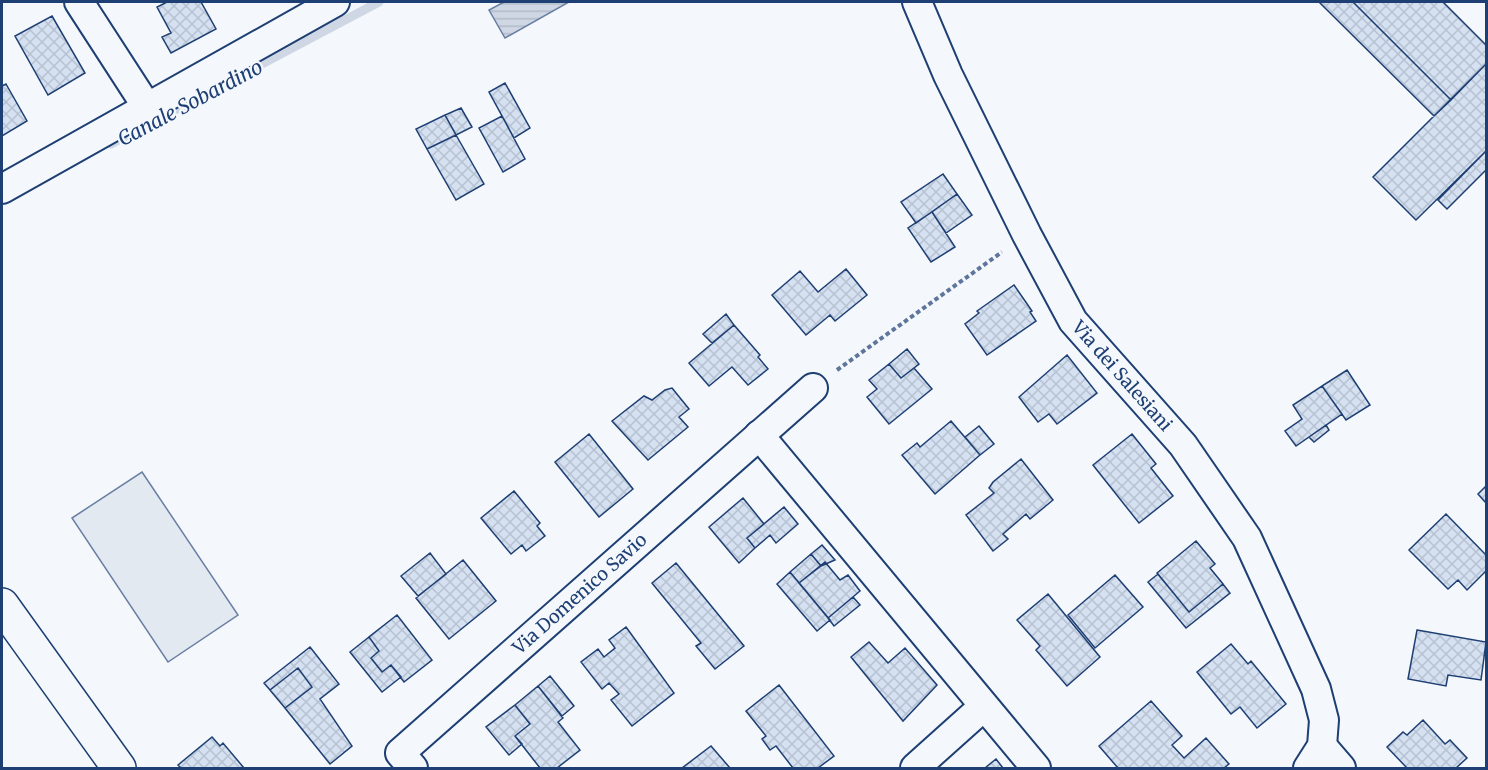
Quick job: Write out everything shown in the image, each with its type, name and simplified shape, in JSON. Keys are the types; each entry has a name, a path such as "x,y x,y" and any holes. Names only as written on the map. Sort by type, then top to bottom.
{"main road":[{"path":"2,605 119,768"}],"street":[{"path":"79,2 147,107"},
{"path":"2,189 335,2"},
{"name":"Via dei Salesiani","path":"917,2 948,75 1027,235 1073,321 1183,445 1247,538 1316,689 1324,720 1315,757 1341,768"},
{"name":"Via Domenico Savio","path":"406,761 759,435 813,388"},
{"path":"759,435 1036,768"},
{"path":"915,768 983,707"}],"path":[{"path":"813,388 1027,235"}],"shaded area":[{"path":"504,2 569,2 505,38 489,10"},
{"path":"142,472 238,615 168,662 72,518"}],"building":[{"path":"167,2 201,2 216,29 171,53 162,37 171,33 157,7"},
{"path":"1319,2 1353,2 1451,100 1434,116"},
{"path":"1353,2 1443,2 1486,45 1486,64 1451,100"},
{"path":"52,16 85,73 48,95 15,36"},
{"path":"1486,64 1486,151 1416,220 1373,177"},
{"path":"505,83 530,128 514,138 489,92"},
{"path":"6,84 27,121 2,136 2,86"},
{"path":"461,108 472,127 456,135 445,115"},
{"path":"445,115 456,135 427,149 416,129"},
{"path":"502,116 525,159 503,172 479,128"},
{"path":"456,135 484,184 456,200 427,149"},
{"path":"1486,151 1486,170 1447,209 1438,200"},
{"path":"943,174 957,194 916,223 901,202"},
{"path":"957,194 972,215 946,233 932,212"},
{"path":"932,212 955,247 931,262 908,228"},
{"path":"846,269 867,295 835,321 830,315 806,335 772,295 800,271 818,292"},
{"path":"1014,285 1032,311 1030,312 1036,321 987,355 965,324 979,313 977,311"},
{"path":"726,314 734,325 712,343 703,334"},
{"path":"734,325 760,355 758,357 768,369 748,385 732,367 709,386 689,363"},
{"path":"907,349 919,364 901,378 889,364"},
{"path":"1067,355 1097,393 1057,424 1049,414 1038,422 1019,397"},
{"path":"889,364 901,378 914,368 932,389 889,424 867,397 877,389 869,380"},
{"path":"1347,370 1370,405 1346,420 1322,386"},
{"path":"1322,386 1342,414 1296,446 1285,431 1302,419 1293,405"},
{"path":"672,388 689,409 679,417 688,427 648,460 612,421 644,396 652,400 665,390"},
{"path":"951,421 980,455 935,494 902,455 917,443 920,447"},
{"path":"1326,425 1329,430 1314,442 1309,437"},
{"path":"979,426 994,444 980,455 965,437"},
{"path":"589,434 633,489 599,517 555,462"},
{"path":"1132,434 1156,464 1151,468 1173,496 1139,523 1093,465"},
{"path":"1021,459 1053,500 1030,519 1026,514 1003,534 1008,539 993,551 966,515 994,493 989,488 993,482"},
{"path":"1486,486 1486,503 1478,494"},
{"path":"514,491 540,523 537,526 545,536 526,551 522,545 511,554 481,518"},
{"path":"743,498 764,524 747,538 755,548 739,563 709,527"},
{"path":"784,507 798,524 776,543 770,535 755,548 747,538"},
{"path":"1446,514 1486,555 1486,571 1467,590 1458,580 1448,589 1409,550"},
{"path":"1196,541 1215,564 1210,568 1223,584 1189,612 1157,573"},
{"path":"822,545 835,560 821,566 811,554"},
{"path":"430,553 446,574 418,596 401,576"},
{"path":"811,554 821,566 799,583 790,572"},
{"path":"463,560 496,601 449,639 416,598"},
{"path":"825,562 840,580 848,575 860,591 828,618 799,583"},
{"path":"676,563 744,646 715,669 696,646 701,643 652,583"},
{"path":"790,572 830,620 817,631 777,584"},
{"path":"1158,574 1189,612 1223,584 1230,593 1186,628 1148,582"},
{"path":"1115,575 1143,607 1095,648 1068,615"},
{"path":"1048,594 1100,657 1067,686 1036,650 1040,646 1017,620"},
{"path":"853,597 860,605 834,626 828,618"},
{"path":"397,615 432,660 404,682 391,665 382,672 371,658 379,651 369,637"},
{"path":"626,627 674,693 632,726 611,700 619,694 609,683 602,689 581,662 598,649 604,657 615,648 609,640"},
{"path":"1417,630 1486,642 1481,680 1448,675 1446,686 1408,679"},
{"path":"369,637 379,651 371,658 382,672 391,665 401,677 382,692 350,652"},
{"path":"869,642 888,663 905,648 937,685 903,721 851,657"},
{"path":"1231,644 1248,664 1251,661 1286,704 1257,728 1240,707 1231,714 1197,672"},
{"path":"310,647 339,684 320,699 352,746 330,764 285,708 312,687 298,668 270,690 264,683"},
{"path":"298,668 312,687 285,708 270,690"},
{"path":"550,676 574,706 562,716 538,686"},
{"path":"779,685 834,756 818,768 793,768 776,746 770,750 762,739 766,736 746,711"},
{"path":"538,686 563,718 558,722 580,750 557,768 540,768 515,736 530,724 515,705"},
{"path":"1151,701 1182,736 1172,745 1184,758 1206,738 1229,764 1224,768 1118,768 1099,746"},
{"path":"515,705 530,724 515,736 522,744 509,755 486,727"},
{"path":"1423,720 1445,744 1450,740 1467,758 1456,768 1407,768 1387,747 1403,732 1407,735"},
{"path":"212,737 220,746 223,743 244,768 181,768 178,765"},
{"path":"711,746 730,768 682,768"},
{"path":"996,759 1003,768 985,768"}],"waterway":[{"name":"Canale Sobardino","path":"111,144 379,2"}]}
